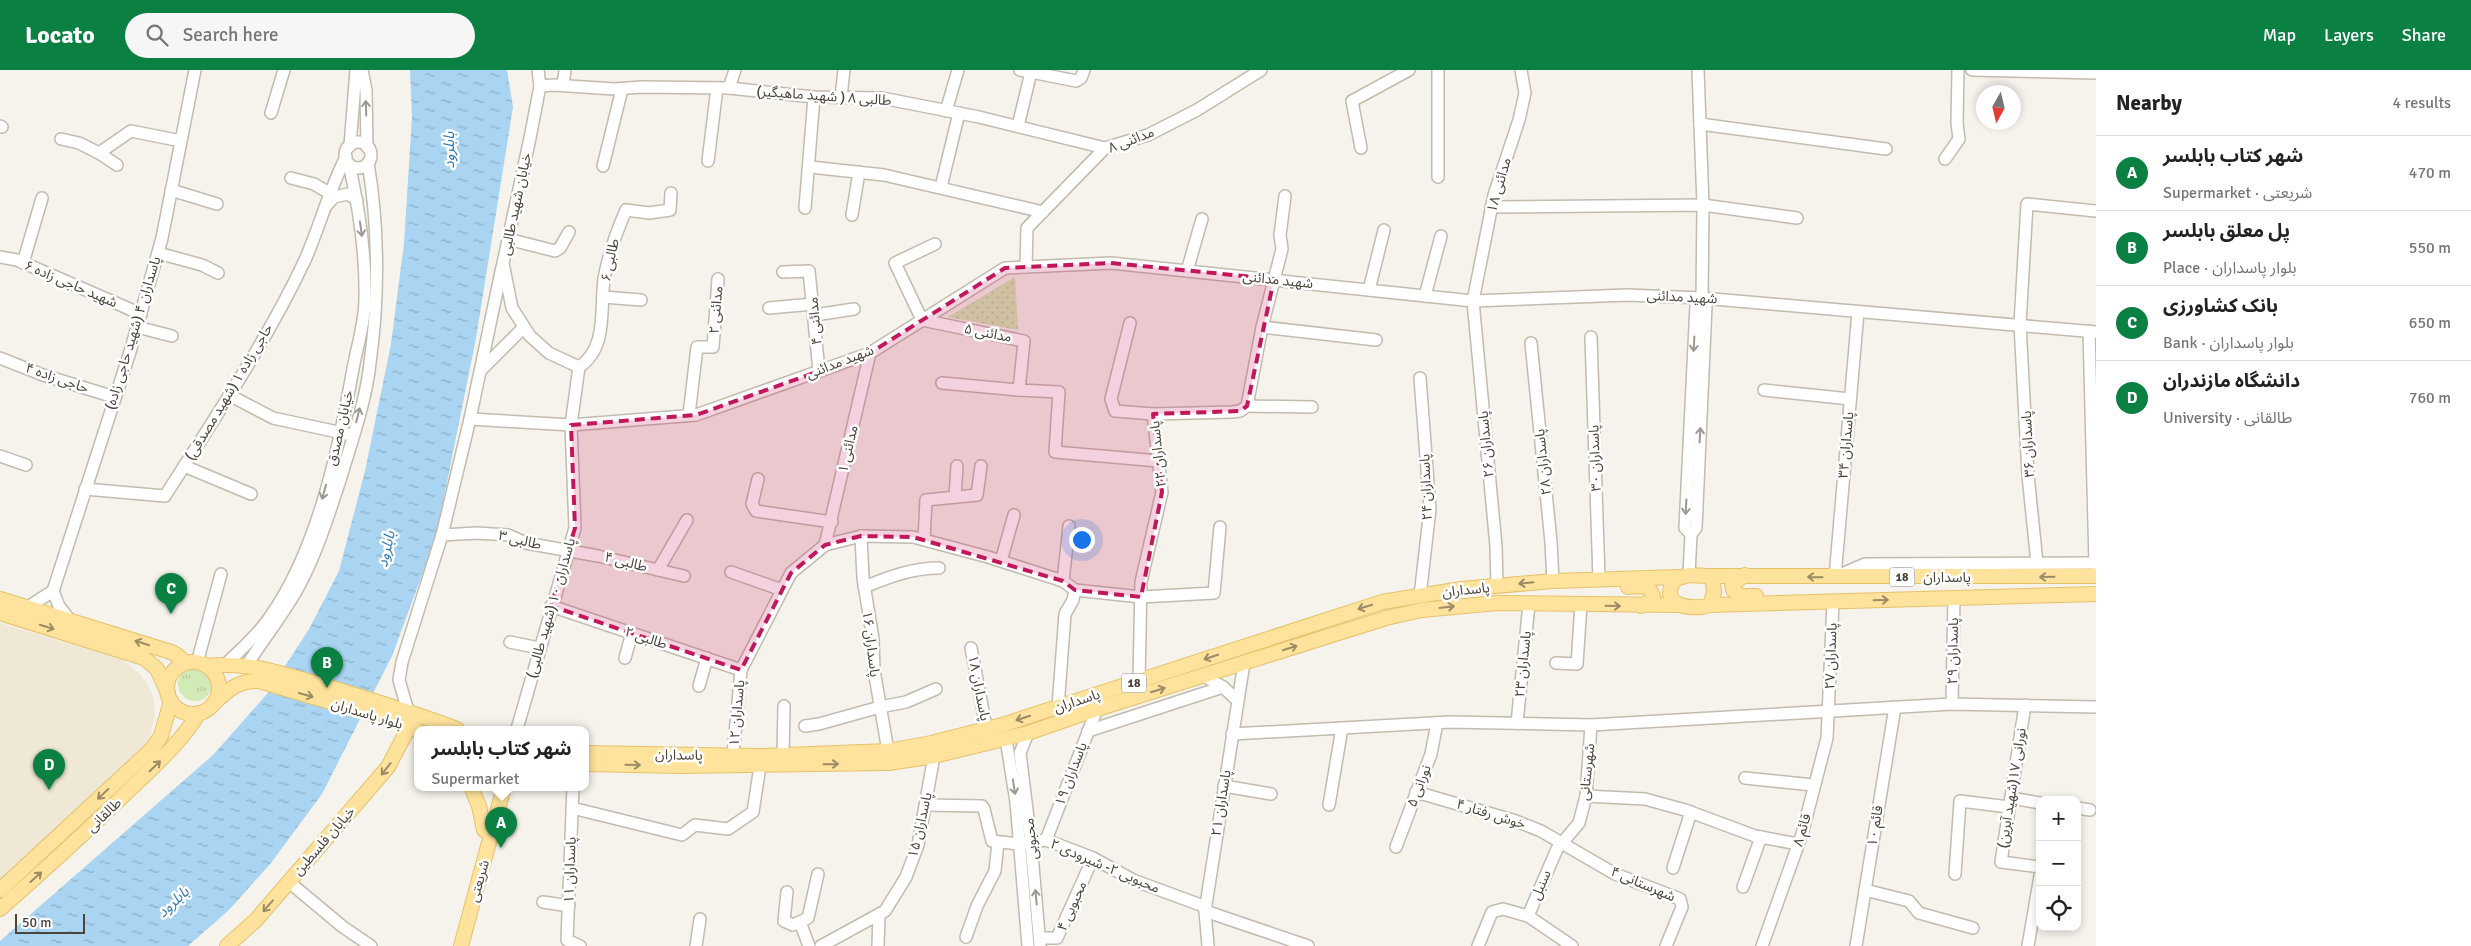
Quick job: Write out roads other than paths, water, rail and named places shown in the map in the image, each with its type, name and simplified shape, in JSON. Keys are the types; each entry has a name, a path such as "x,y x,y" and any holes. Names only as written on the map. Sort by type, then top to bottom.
{"main road":[{"path":"1745,575 1732,584 1736,593 1812,602"},
{"name":"پاسداران","path":"589,764 760,766 889,763 934,756 988,736 1002,725 1382,602 1497,586 1558,580 1684,576"},
{"path":"1678,605 1672,600 1670,589 1675,579 1684,576"},
{"name":"18","path":"1684,576 1708,576"},
{"name":"پاسداران","path":"1708,576 2096,576"},
{"path":"1708,576 1713,581 1714,588 1710,605"},
{"path":"1558,580 1587,586 1645,587 1651,590 1653,596 1650,602 1641,606"},
{"name":"پاسداران","path":"1710,605 2096,594"},
{"path":"0,599 171,652 215,674 218,682 218,692 214,702 207,710 199,713 183,712 169,697 157,669 144,658 0,613"},
{"name":"پاسداران","path":"589,753 783,756 888,751 931,743 988,736 1006,739 1386,618 1422,610 1498,603 1678,605"},
{"name":"18","path":"1678,605 1693,607 1710,605"},
{"path":"169,697 170,676 177,667 197,664"},
{"name":"بلوار پاسداران","path":"197,664 247,665 262,675 407,726"},
{"name":"بلوار پاسداران","path":"214,702 236,685 251,681 262,675 402,709"},
{"name":"طالقانی","path":"0,890 152,749 164,727 169,697"},
{"path":"402,709 448,726"},
{"name":"طالقانی","path":"0,909 78,840 185,736 199,713"},
{"path":"1002,725 1006,739"},
{"name":"خیابان فلسطین","path":"227,946 256,920 388,767 402,744 407,726"},
{"path":"164,727 178,727 184,731 185,736"},
{"path":"473,791 479,806 484,830"},
{"name":"شریعتی","path":"452,946 495,791"},
{"name":"شریعتی","path":"461,946 503,791"}],"street":[{"name":"پاسداران ۴ (شهید حاجی زاده)","path":"53,591 137,327 158,253 194,70"},
{"path":"271,113 284,70"},
{"path":"356,70 350,146 347,161 358,168 368,163 371,153 367,147 366,90 362,70"},
{"name":"خیابان شهید طالبی","path":"538,70 540,86 503,263 512,308 530,336 549,353 579,368"},
{"path":"563,85 565,70"},
{"path":"729,88 735,70"},
{"path":"841,97 844,70"},
{"path":"946,111 958,70"},
{"path":"1018,126 1025,71 1076,80 1081,78 1084,70"},
{"name":"مدائنی ۸","path":"1026,267 1027,228 1104,148 1148,135 1197,110 1261,70"},
{"path":"1360,148 1352,101 1409,70"},
{"path":"1438,70 1438,176"},
{"name":"مدائنی ۱۸","path":"1473,302 1491,207 1519,120 1525,93 1521,70"},
{"path":"1684,576 1691,534 1696,528 1706,306 1702,298 1703,205 1698,70"},
{"path":"1945,160 1959,138 1957,123 1958,70"},
{"path":"1972,70 2096,74"},
{"name":"طالبی ۸ ( شهید ماهیگیر)","path":"540,86 563,85 622,89 642,87 729,88 814,96 882,98 1018,126 1104,148"},
{"path":"708,161 717,88"},
{"path":"603,166 622,89"},
{"path":"805,208 810,167 814,96"},
{"path":"941,187 959,113"},
{"path":"1700,124 1886,149"},
{"path":"99,153 131,131 181,141"},
{"path":"61,139 79,143 99,153 117,166"},
{"path":"350,146 357,143 367,147"},
{"name":"حاجی زاده ۱ (شهید مصدقی)","path":"85,489 165,496 258,350 305,260 326,207 335,178 347,161"},
{"name":"خیابان مصدق","path":"226,664 270,617 292,581 309,545 342,432 365,302 364,250 357,200 347,161"},
{"name":"خیابان مصدق","path":"247,665 277,621 302,579 317,548 353,436 370,364 374,301 376,227 368,163"},
{"path":"810,167 884,175 1043,212"},
{"path":"852,215 859,172"},
{"path":"290,178 314,184 330,194"},
{"path":"171,190 217,204"},
{"name":"طالبی ۶","path":"579,368 589,361 597,344 603,317 604,280 613,240 626,210 649,213 670,210 671,193"},
{"path":"326,207 337,196 348,194 357,200"},
{"path":"1248,406 1262,327 1282,249 1280,235 1285,196"},
{"path":"22,263 42,198"},
{"name":"پاسداران ۳۶","path":"2037,564 2028,475 2020,324 2027,204 2096,211"},
{"path":"1491,207 1703,205 1797,218"},
{"path":"1187,271 1202,219"},
{"path":"1369,290 1384,230"},
{"path":"508,239 555,251 560,248 569,232"},
{"path":"1425,296 1441,236"},
{"path":"922,320 895,263 936,244"},
{"path":"158,253 202,265 218,273"},
{"name":"شهید حاجی زاده ۶","path":"0,256 22,263 141,314"},
{"path":"402,709 400,680 402,662 442,535 470,419 503,263"},
{"name":"شهید مدائنی","path":"470,419 571,425 689,415 870,353 1005,268 1111,264 1274,279 1473,302 1628,295 1702,298 2020,324 2092,332"},
{"name":"مدائنی ۴","path":"783,272 809,271 819,371"},
{"name":"مدائنی ۲","path":"689,415 697,347 713,346 718,279"},
{"path":"604,298 641,300"},
{"name":"پاسداران ۲۶","path":"1473,302 1496,546 1497,586"},
{"path":"769,308 854,309"},
{"name":"پاسداران ۳۴","path":"1835,577 1858,312"},
{"name":"مدائنی ۵","path":"922,320 1024,341 1019,390"},
{"name":"پاسداران ۲۲","path":"1130,323 1111,399 1115,411 1153,414 1162,492 1141,582 1140,681"},
{"path":"137,327 172,336"},
{"path":"480,370 524,327"},
{"path":"1262,327 1376,340"},
{"path":"1835,577 1865,564 2096,562 2092,332"},
{"name":"پاسداران ۳۰","path":"1591,337 1599,579"},
{"name":"پاسداران ۲۸","path":"1530,343 1551,542 1558,580"},
{"name":"مدائنی ۱","path":"825,545 832,522 870,353"},
{"name":"حاجی زاده ۴","path":"0,358 43,375 114,397"},
{"path":"571,425 579,368"},
{"name":"پاسداران ۲۴","path":"1420,378 1430,509 1420,596"},
{"path":"942,383 1059,392 1055,452 1159,461"},
{"path":"1764,390 1850,399"},
{"path":"229,395 272,418 342,432 353,436"},
{"path":"1153,414 1240,411 1248,406 1312,407"},
{"name":"پاسداران ۱۰ (شهید طالبی)","path":"518,726 575,528 571,425"},
{"path":"0,456 26,465"},
{"path":"184,466 251,494"},
{"path":"955,497 957,466"},
{"path":"924,540 926,500 977,495 981,466"},
{"path":"758,479 752,504 756,511 832,522"},
{"path":"1001,561 1014,515"},
{"path":"658,570 687,520"},
{"path":"1062,581 1069,526"},
{"path":"741,670 791,573 825,545 861,536 913,537 1001,561 1062,581 1075,590 1141,597 1214,593 1220,527"},
{"name":"طالبی ۳","path":"442,535 477,533 508,535 526,543 568,551"},
{"name":"پاسداران ۱۶","path":"861,536 864,587 873,639 874,670 888,751"},
{"name":"طالبی ۴","path":"568,551 684,576"},
{"path":"864,587 891,576 920,568 939,568"},
{"path":"731,572 782,590"},
{"path":"197,664 221,574"},
{"path":"1058,707 1065,614 1073,600 1075,590"},
{"path":"28,607 53,591 59,606 69,619"},
{"name":"پاسداران ۲۹","path":"1952,704 1954,597"},
{"name":"پاسداران ۲۷","path":"1829,710 1833,602"},
{"name":"پاسداران ۲۳","path":"1517,723 1529,604"},
{"path":"1556,663 1577,664 1581,605"},
{"name":"طالبی ۲","path":"551,606 741,670"},
{"path":"625,658 632,633"},
{"path":"510,642 539,648"},
{"name":"پاسداران ۱۸","path":"971,648 988,736"},
{"path":"699,686 707,658"},
{"name":"پاسداران ۲۱","path":"1208,946 1206,909 1244,663"},
{"name":"پاسداران ۱۲","path":"733,756 741,670"},
{"path":"1204,676 1223,687 1237,700"},
{"path":"1088,731 1223,687"},
{"path":"804,726 906,702 936,689"},
{"path":"1232,734 1437,723 1592,725 1952,704 2096,707"},
{"name":"نورانی ۱۷(شهید آبرین)","path":"2025,705 2001,862 2036,866"},
{"path":"783,756 784,706"},
{"name":"قائم ۱۰","path":"1856,946 1895,707"},
{"name":"پاسداران ۱۹","path":"1046,840 1097,709"},
{"name":"قائم ۸","path":"1762,946 1798,844 1827,738 1829,710"},
{"name":"نورانی ۵","path":"1396,847 1431,754 1437,723"},
{"name":"شهرستانی","path":"1563,843 1579,823 1586,796 1592,725"},
{"path":"1330,805 1342,728"},
{"name":"محبوبی","path":"1028,733 1020,753 1040,942"},
{"name":"محبوبی","path":"1006,739 1016,802 1028,946"},
{"name":"پاسداران ۱۵","path":"826,945 885,910 906,878 918,845 934,756"},
{"path":"572,808 682,835 695,825 728,829 753,812 760,766"},
{"path":"1745,778 1813,785"},
{"path":"1224,786 1272,794"},
{"name":"پاسداران ۱۱","path":"573,791 567,940 580,946"},
{"name":"خوش رفتار ۴","path":"1416,792 1516,821 1563,843"},
{"path":"1586,796 1645,799 1691,812 1761,837 1798,844"},
{"path":"1955,874 1960,801 2036,802"},
{"path":"926,805 982,806 990,837 998,843 995,871 977,906 966,938"},
{"path":"2081,809 2090,810"},
{"path":"1673,868 1691,812"},
{"path":"1742,887 1761,837"},
{"name":"محبوبی ۲- شیرودی ۲","path":"998,843 1019,844 1046,840 1093,858 1133,880 1308,946"},
{"name":"سنبل","path":"1478,946 1492,912 1502,909 1528,916 1557,849 1563,843"},
{"name":"شهرستانی ۴","path":"1563,843 1615,874 1680,899 1682,907 1666,946"},
{"name":"محبوبی ۴","path":"1040,942 1057,938 1093,858"},
{"path":"787,892 784,921 793,925 808,918 818,874"},
{"path":"289,882 343,927 371,946"},
{"path":"2028,946 2038,886"},
{"path":"1865,890 1909,901 1919,913 1973,928"},
{"path":"542,902 569,906"},
{"path":"878,946 879,914"},
{"path":"1528,916 1572,946"},
{"path":"696,946 700,919"},
{"path":"800,922 809,946"}],"water":[{"name":"بابلرود","path":"410,70 507,70 513,107 476,338 436,537 392,656 322,794 271,863 230,909 188,946 0,946 0,941 213,755 267,694 309,629 339,571 365,471 391,344 404,243 412,117"}],"place":[{"name":"بانک کشاورزی","path":"171,614"},
{"name":"پل معلق بابلسر","path":"327,688"},
{"name":"دانشگاه مازندران","path":"49,790"},
{"name":"شهر کتاب بابلسر","path":"501,848"}]}
